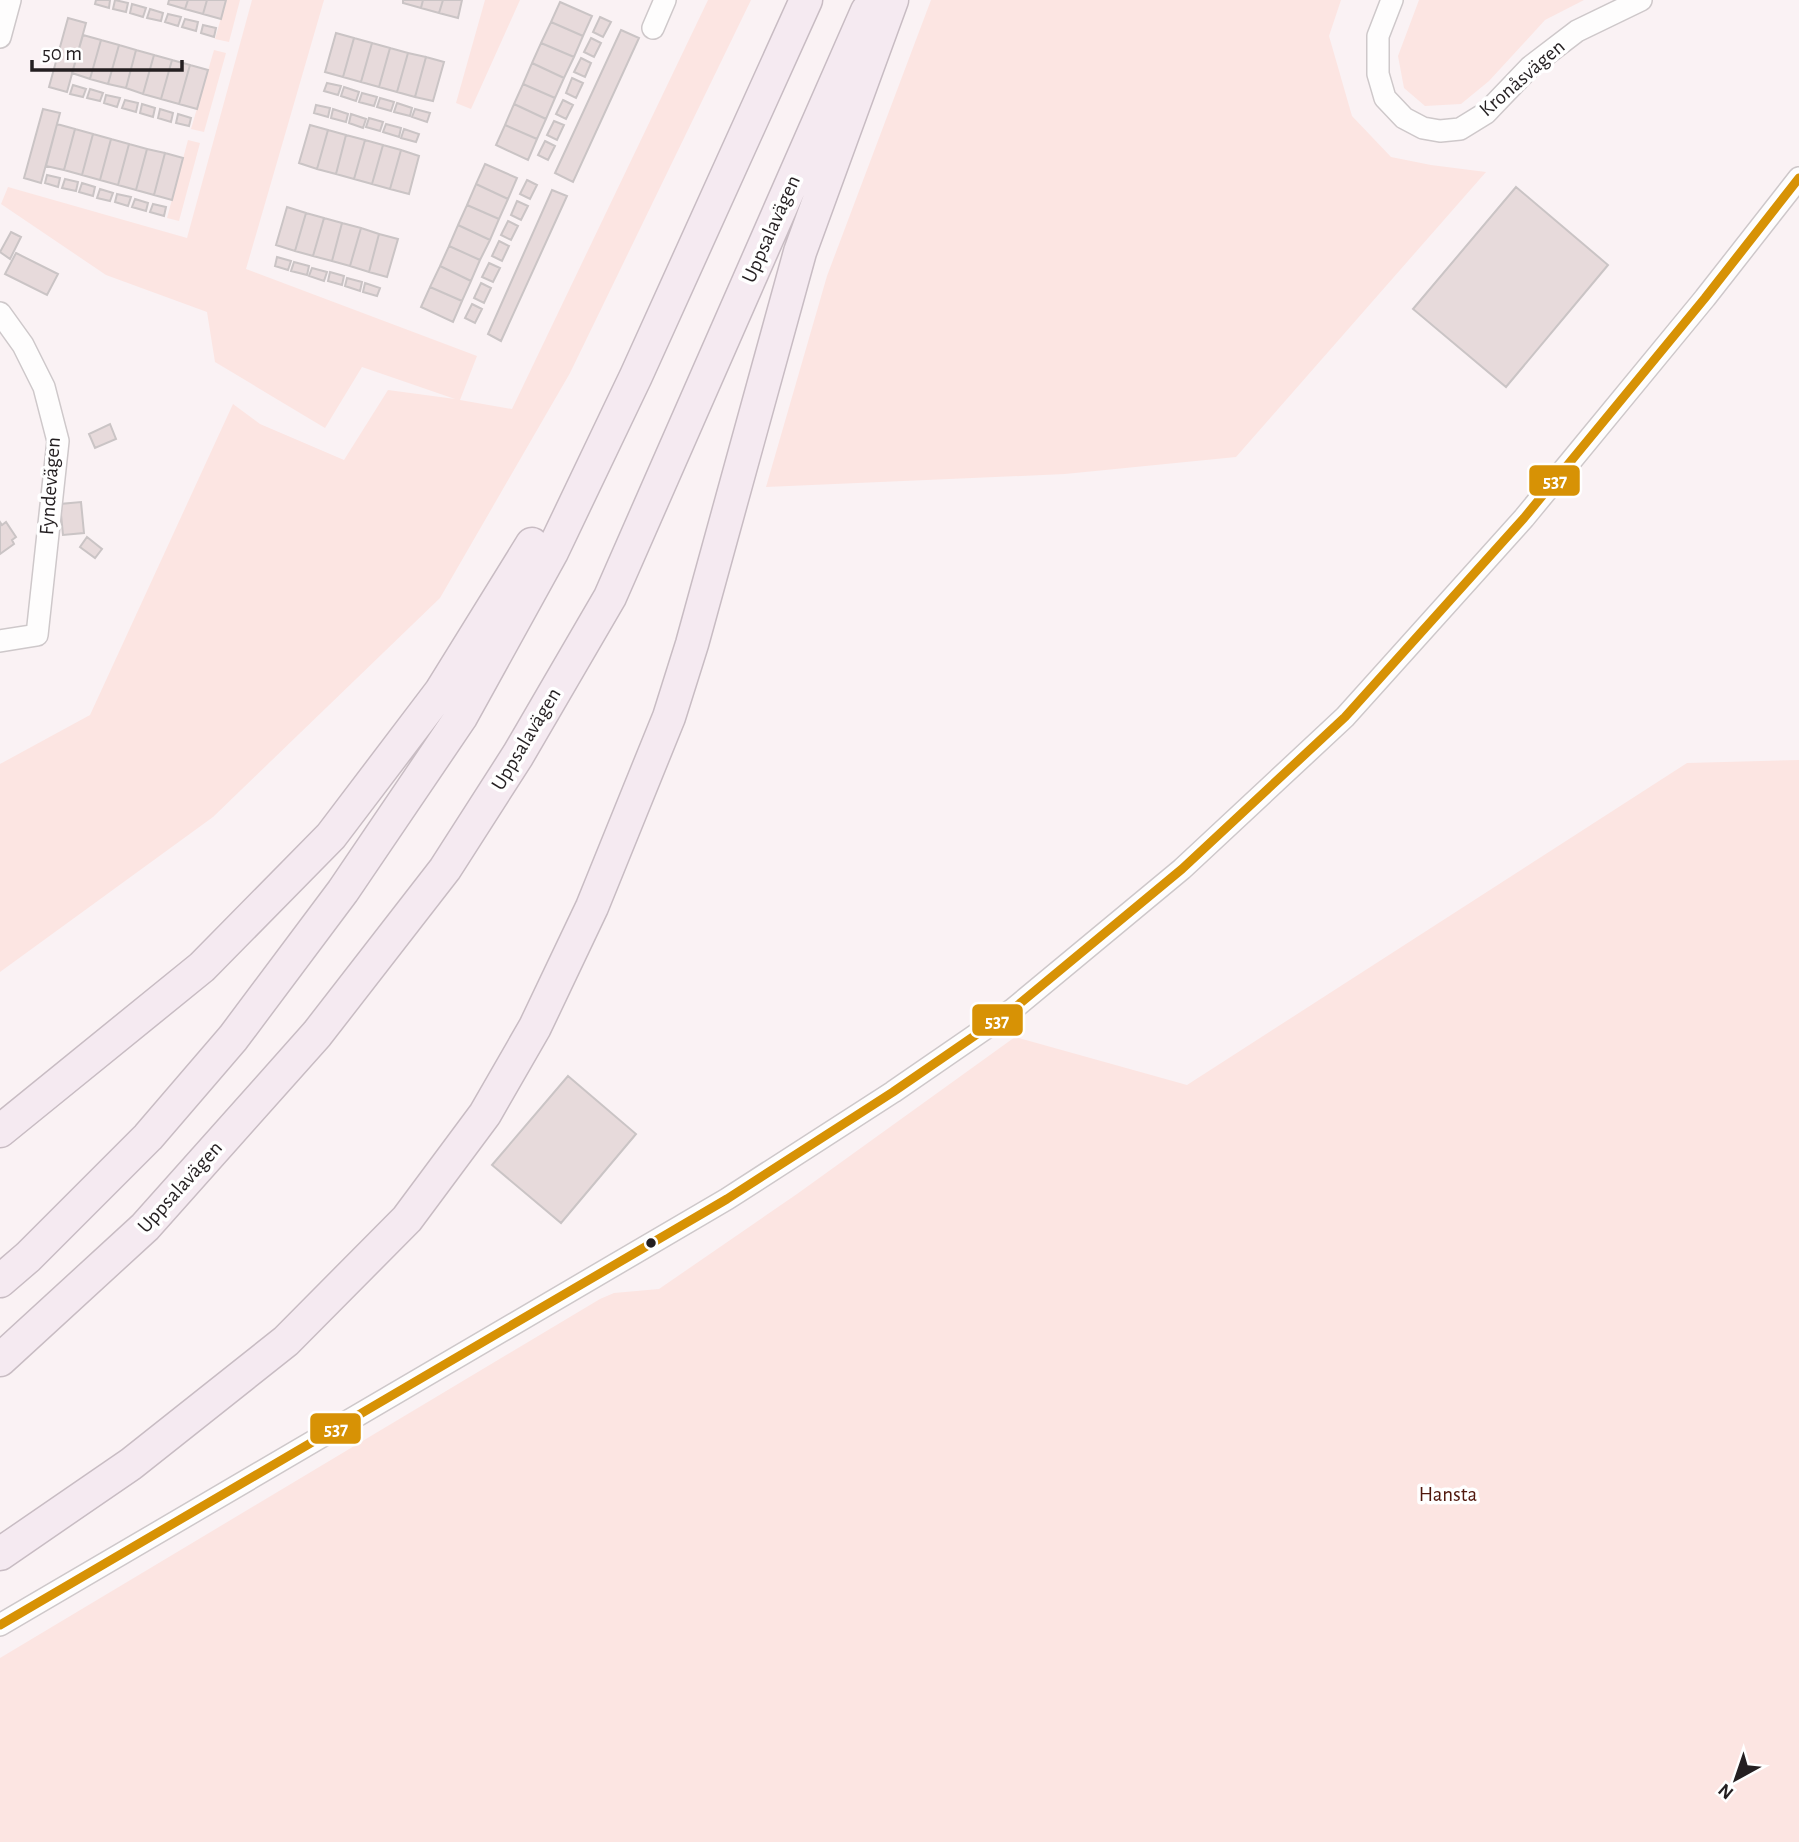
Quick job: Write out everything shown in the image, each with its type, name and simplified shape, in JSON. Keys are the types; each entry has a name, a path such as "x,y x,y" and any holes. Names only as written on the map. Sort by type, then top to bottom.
{"highway":[{"path":"0,1281 148,1138 233,1038 343,891 461,717 552,552 636,376 806,0"},
{"name":"Uppsalavägen","path":"0,1360 145,1227 317,1034 452,858 518,755 610,597 872,0"},
{"path":"0,1554 131,1464 286,1341 407,1219 485,1114 535,1027 592,907 669,717 692,644 800,252 892,0"},
{"path":"0,1132 202,967 331,836 441,691 519,567 602,422 636,376"}],"street":[{"path":"0,37 10,0"},
{"path":"653,27 665,0"},
{"name":"Kronåsvägen","path":"1392,0 1378,36 1378,74 1385,98 1404,118 1423,128 1440,131 1460,129 1486,113 1531,67 1577,31 1641,0"},
{"path":"0,1625 727,1199 893,1092 1012,1010 1182,869 1345,718 1524,518 1705,298 1799,178"},
{"name":"Fyndevägen","path":"0,313 23,345 44,387 58,441 37,635 0,641"}],"green space":[{"path":"226,0 240,0 229,42 215,39"},
{"path":"252,0 324,0 246,269 477,356 460,400 512,409 708,0 751,0 570,373 440,598 213,817 0,972 0,764 90,715 233,404 260,424 344,460 388,390 455,399 362,367 325,428 215,362 207,312 106,275 1,204 8,187 187,238"},
{"path":"485,0 520,0 471,109 456,103"},
{"path":"931,0 1341,0 1329,36 1352,116 1391,157 1486,172 1236,457 1065,474 766,487 827,276"},
{"path":"1419,0 1584,0 1545,20 1489,81 1461,104 1425,106 1404,88 1398,56"},
{"path":"214,50 226,53 204,132 191,129"},
{"path":"188,140 200,143 179,221 167,218"},
{"name":"Hansta","path":"1799,760 1799,1842 0,1842 0,1658 600,1299 614,1293 659,1289 797,1194 1015,1037 1187,1085 1687,763"}],"building":[{"path":"96,0 110,0 109,8 95,4"},
{"path":"115,0 128,3 126,12 113,9"},
{"path":"169,0 188,0 185,9 168,4"},
{"path":"188,0 207,0 203,14 185,9"},
{"path":"207,0 226,0 221,19 203,14"},
{"path":"403,0 423,0 421,8 403,3"},
{"path":"423,0 443,0 439,13 421,8"},
{"path":"443,0 462,0 458,18 439,13"},
{"path":"560,2 592,16 583,36 551,22"},
{"path":"132,4 146,8 143,17 130,13"},
{"path":"150,9 163,13 161,21 147,18"},
{"path":"168,14 181,17 178,26 165,22"},
{"path":"600,17 611,22 603,37 593,32"},
{"path":"68,18 86,23 67,92 49,87"},
{"path":"185,19 198,22 196,31 182,27"},
{"path":"551,22 583,36 574,57 541,43"},
{"path":"203,25 216,28 214,37 201,33"},
{"path":"621,30 639,38 573,182 555,173"},
{"path":"336,33 354,38 343,77 325,72"},
{"path":"83,35 101,40 90,79 72,73"},
{"path":"354,38 372,43 361,82 343,77"},
{"path":"591,38 601,43 594,57 584,52"},
{"path":"101,40 119,45 108,84 90,79"},
{"path":"372,43 390,48 379,87 361,82"},
{"path":"541,43 574,57 564,78 532,63"},
{"path":"119,45 136,50 126,88 108,84"},
{"path":"390,48 408,53 397,92 379,87"},
{"path":"136,50 154,55 143,94 126,88"},
{"path":"408,53 426,57 415,97 397,92"},
{"path":"154,55 172,60 161,99 143,94"},
{"path":"426,57 444,62 433,101 415,97"},
{"path":"581,58 591,63 585,77 574,72"},
{"path":"172,60 190,65 179,104 161,99"},
{"path":"532,63 564,78 555,98 523,84"},
{"path":"190,65 208,70 197,109 179,104"},
{"path":"572,78 583,83 576,98 566,93"},
{"path":"327,83 341,86 338,95 324,91"},
{"path":"523,84 555,98 546,119 514,104"},
{"path":"73,85 86,89 83,97 70,94"},
{"path":"344,87 359,92 356,101 341,96"},
{"path":"90,89 103,93 100,101 87,98"},
{"path":"362,93 377,97 374,106 359,102"},
{"path":"106,95 120,98 117,107 104,103"},
{"path":"380,98 394,102 391,111 377,107"},
{"path":"125,100 138,103 136,112 122,108"},
{"path":"563,100 573,105 566,119 556,114"},
{"path":"397,103 412,108 410,116 394,112"},
{"path":"142,104 155,108 153,117 140,113"},
{"path":"514,104 546,119 537,139 505,125"},
{"path":"316,105 330,108 328,117 314,113"},
{"path":"43,109 60,113 41,183 24,178"},
{"path":"160,109 173,113 171,122 158,118"},
{"path":"333,109 348,114 346,122 331,118"},
{"path":"415,109 430,113 427,122 412,117"},
{"path":"178,114 191,118 189,126 176,123"},
{"path":"351,114 366,119 363,128 349,123"},
{"path":"369,118 383,122 380,131 366,127"},
{"path":"554,121 564,125 557,140 547,135"},
{"path":"57,124 75,129 64,170 46,166"},
{"path":"386,124 401,128 399,137 383,132"},
{"path":"310,125 328,130 317,169 299,163"},
{"path":"505,125 537,139 528,160 496,145"},
{"path":"75,129 93,134 82,175 64,170"},
{"path":"404,129 419,134 416,142 401,138"},
{"path":"328,130 346,135 336,174 317,169"},
{"path":"93,134 111,139 100,180 82,175"},
{"path":"346,135 365,140 354,179 336,174"},
{"path":"111,139 129,144 118,185 100,180"},
{"path":"365,140 383,145 372,184 354,179"},
{"path":"545,141 555,146 548,160 538,155"},
{"path":"129,144 147,149 136,190 118,185"},
{"path":"383,145 401,150 390,189 372,184"},
{"path":"147,149 165,153 154,195 136,190"},
{"path":"401,150 419,156 409,194 390,189"},
{"path":"165,153 183,158 172,200 154,195"},
{"path":"485,164 517,178 508,199 476,184"},
{"path":"47,175 60,178 58,187 45,183"},
{"path":"65,179 78,182 76,191 62,188"},
{"path":"527,180 537,185 530,199 520,194"},
{"path":"82,183 95,187 93,196 79,192"},
{"path":"476,184 508,199 499,219 467,205"},
{"path":"1516,187 1608,265 1506,387 1413,309"},
{"path":"100,189 113,193 110,201 97,198"},
{"path":"552,190 567,196 501,341 488,334"},
{"path":"117,194 131,197 128,206 115,202"},
{"path":"135,199 148,203 146,211 132,207"},
{"path":"517,201 528,206 521,220 511,215"},
{"path":"153,204 166,207 164,216 150,212"},
{"path":"467,205 499,219 490,240 458,225"},
{"path":"287,207 306,213 295,251 276,245"},
{"path":"306,213 324,218 313,256 295,251"},
{"path":"324,218 342,223 332,261 313,256"},
{"path":"508,221 518,226 511,240 501,235"},
{"path":"342,223 361,228 350,266 332,261"},
{"path":"458,225 490,240 480,260 449,246"},
{"path":"361,228 379,234 369,272 350,266"},
{"path":"11,232 21,237 10,259 0,252"},
{"path":"379,234 398,239 387,277 369,272"},
{"path":"499,241 509,246 502,261 492,256"},
{"path":"449,246 480,260 471,281 440,266"},
{"path":"16,253 58,274 47,295 5,274"},
{"path":"277,257 291,261 288,270 275,266"},
{"path":"294,262 309,266 307,275 291,271"},
{"path":"489,263 500,268 493,282 482,277"},
{"path":"440,266 471,281 462,301 430,287"},
{"path":"312,268 327,272 324,281 309,276"},
{"path":"330,272 344,276 342,285 328,281"},
{"path":"347,278 362,282 360,291 345,286"},
{"path":"365,283 380,288 377,296 363,292"},
{"path":"481,283 491,288 484,303 474,298"},
{"path":"430,287 462,301 453,322 421,307"},
{"path":"472,304 482,309 475,323 465,318"},
{"path":"110,424 116,439 95,448 89,434"},
{"path":"81,502 84,533 63,535 60,504"},
{"path":"0,522 2,525 6,522 16,537 12,540 14,544 0,554"},
{"path":"87,537 102,549 95,558 80,547"},
{"path":"568,1076 636,1134 561,1223 492,1165"}],"transit line":[{"name":"537","path":"0,1625 727,1199 893,1092 1012,1010 1182,869 1345,717 1524,518 1705,298 1799,178"}]}
